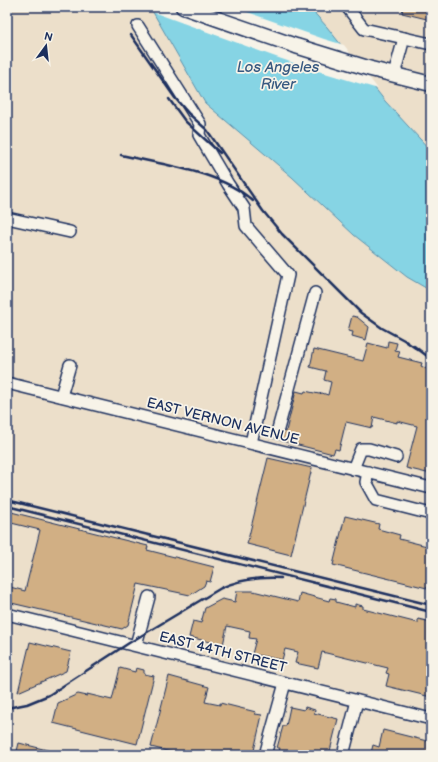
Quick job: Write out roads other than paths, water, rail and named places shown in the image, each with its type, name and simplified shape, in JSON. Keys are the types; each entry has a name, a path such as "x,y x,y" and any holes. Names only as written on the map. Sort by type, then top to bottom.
{"main road":[{"path":"183,7 296,46 371,69 431,84"}],"street":[{"path":"347,7 364,29 431,44"},
{"path":"138,26 200,124 199,135 244,208 246,226 288,275 251,443"},
{"path":"394,75 404,38"},
{"path":"7,218 70,232"},
{"path":"278,429 315,293"},
{"path":"61,396 70,365"},
{"name":"EAST VERNON AVENUE","path":"7,383 251,443 274,445 353,469 431,488"},
{"path":"353,469 361,449 369,449 396,457"},
{"path":"368,472 366,482 376,500 431,514"},
{"path":"136,645 149,597"},
{"name":"EAST 44TH STREET","path":"7,614 431,719"},
{"path":"265,755 285,683"},
{"path":"343,755 357,701"}],"water":[{"name":"Los Angeles River","path":"150,7 309,7 327,27 385,101 431,151 431,291 407,277 354,235 292,177 205,103"}],"tunnel":[{"path":"275,440 278,429"}],"railway":[{"path":"131,35 175,98 189,114 207,130 263,211 282,234 361,313 418,350"},
{"path":"169,99 185,121 220,153"},
{"path":"121,155 191,170 224,183 240,191 253,201"},
{"path":"414,346 431,359"},
{"path":"7,500 431,605"},
{"path":"7,506 431,612"},
{"path":"7,708 27,704 49,695 129,643 221,588 235,582 250,579 281,578"}]}
